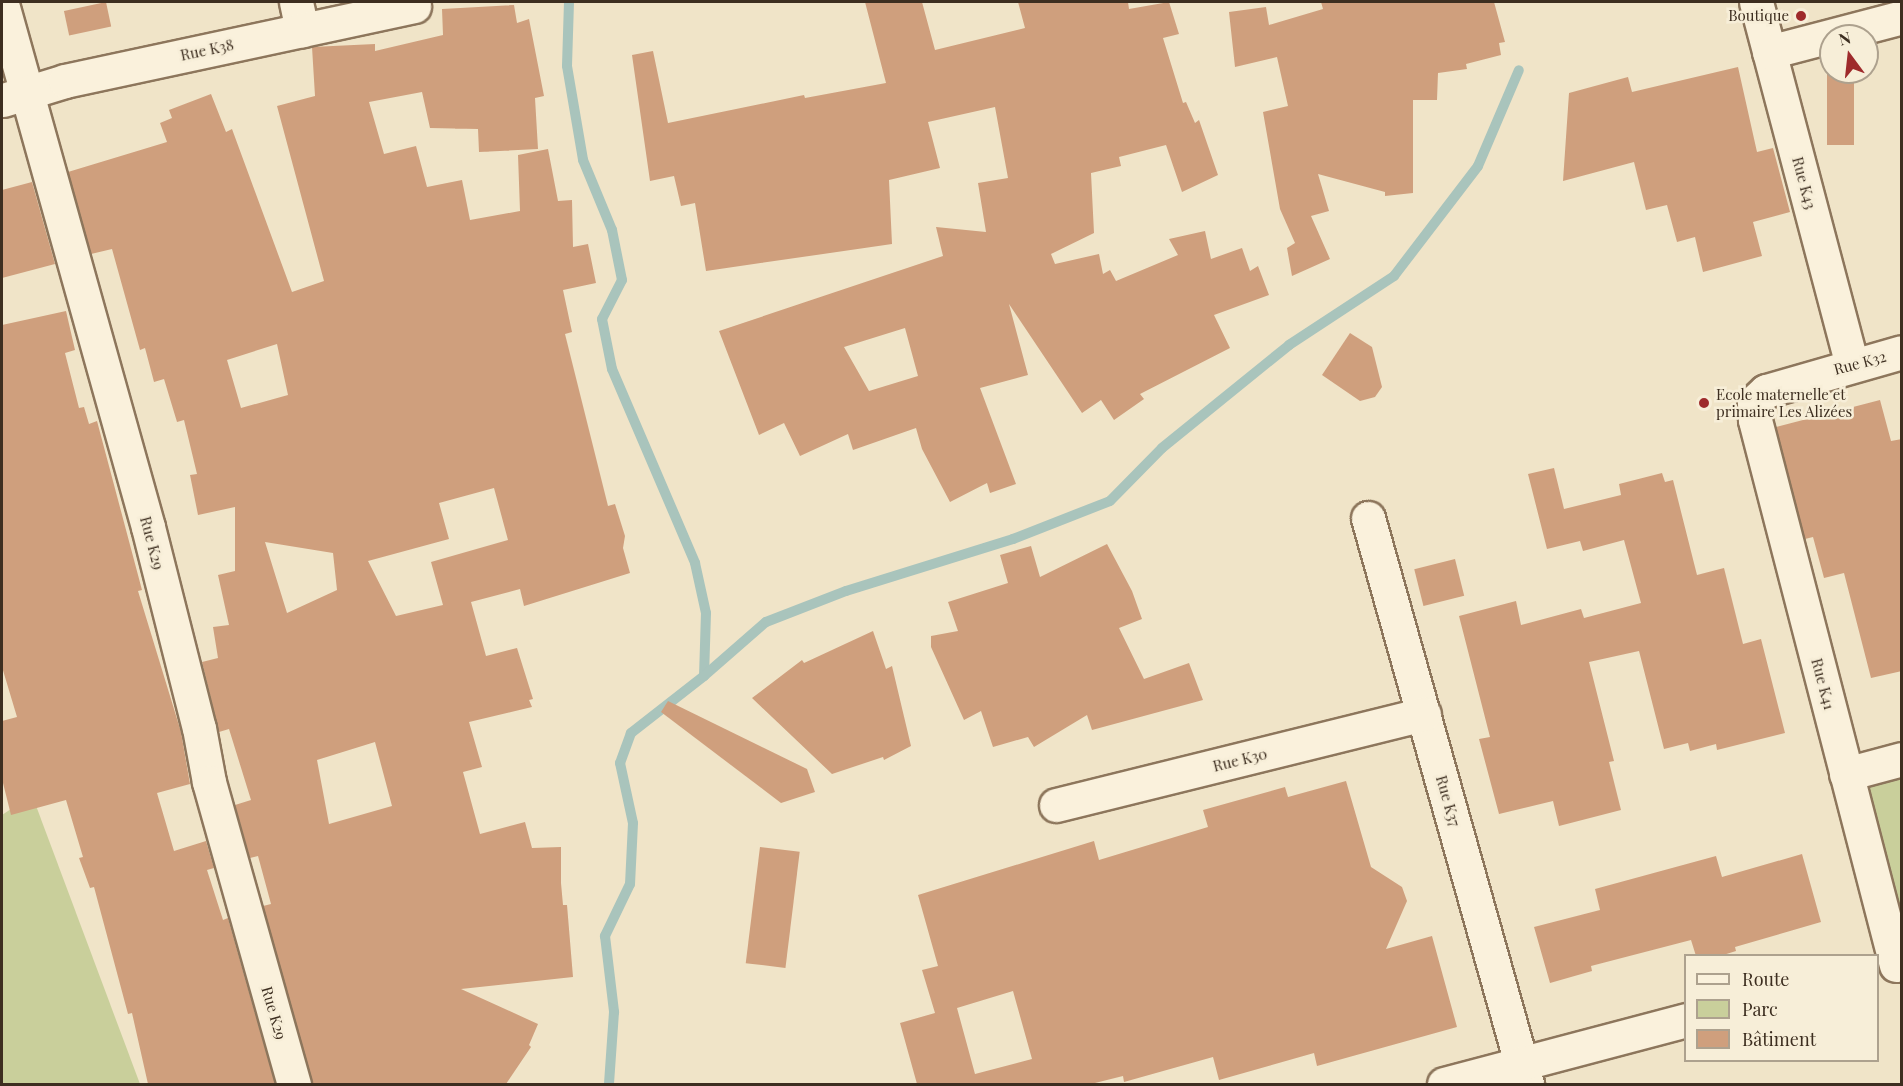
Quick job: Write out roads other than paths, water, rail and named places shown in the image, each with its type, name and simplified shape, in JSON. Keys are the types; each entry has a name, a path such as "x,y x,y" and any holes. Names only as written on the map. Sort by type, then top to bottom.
{"street":[{"name":"Rue K43","path":"1756,2 1852,365"},
{"name":"Rue K29","path":"2,4 13,97 148,527 209,782 294,1084"},
{"name":"Rue K38","path":"13,97 299,16 414,6"},
{"path":"1769,52 1902,16"},
{"name":"Rue K32","path":"1754,402 1766,391 1902,352"},
{"name":"Rue K41","path":"1754,402 1755,420 1846,774 1892,966"},
{"name":"Rue K37","path":"1368,518 1525,1074"},
{"name":"Rue K30","path":"1056,805 1424,714"},
{"path":"1846,774 1902,759"},
{"path":"1444,1084 1525,1074 1684,1021"}],"waterway":[{"path":"569,2 567,66 583,160 612,230 622,280 602,319 612,369 695,563 706,613 704,676 631,733 620,763 633,823 630,884 605,936 614,1012 609,1084"},
{"path":"704,676 766,622 846,591 1013,539 1110,501 1162,448 1289,345 1394,276 1478,166 1519,70"}],"place":[{"name":"Boutique","path":"1801,16"},
{"name":"Ecole maternelle et primaire Les Alizées","path":"1704,403"}]}
